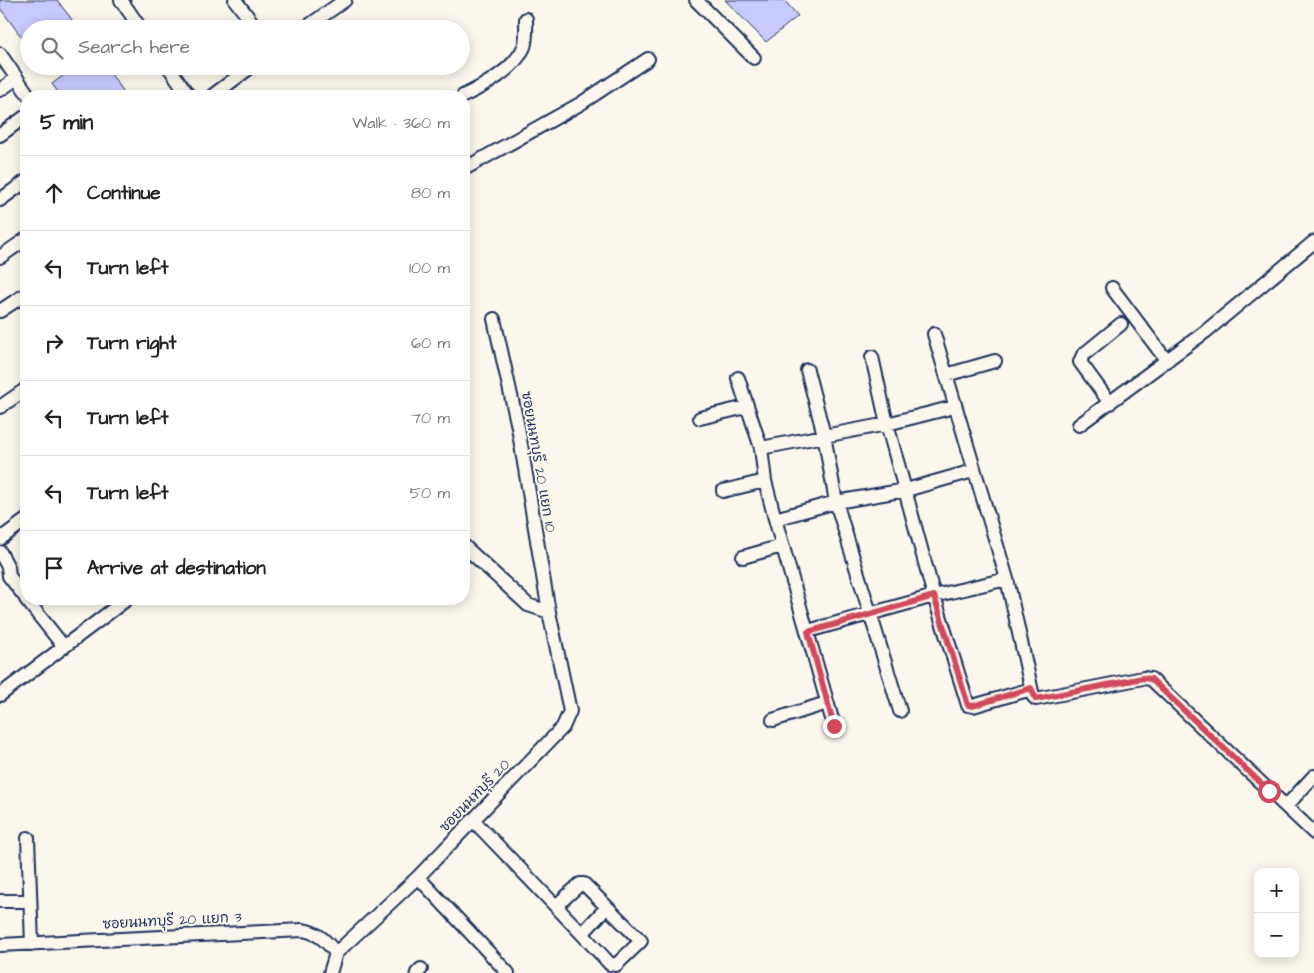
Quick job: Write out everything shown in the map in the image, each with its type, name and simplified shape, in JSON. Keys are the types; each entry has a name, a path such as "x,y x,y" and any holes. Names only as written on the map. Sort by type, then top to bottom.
{"street":[{"path":"121,0 135,20"},
{"path":"235,0 250,20"},
{"path":"317,20 345,0"},
{"path":"696,0 754,58"},
{"path":"470,93 481,88 516,59 523,48 526,20"},
{"path":"0,54 25,90"},
{"path":"470,166 580,104 648,59"},
{"path":"174,75 185,90"},
{"path":"220,90 240,75"},
{"path":"0,90 17,78"},
{"path":"0,136 20,121"},
{"path":"0,200 20,185"},
{"path":"1080,426 1274,277 1314,242"},
{"path":"0,257 20,243"},
{"path":"1112,288 1167,360"},
{"path":"0,311 20,298"},
{"name":"ซอยนนทบุรี 20 แยก 10","path":"494,319 518,427 549,612"},
{"path":"1110,403 1080,362 1083,355 1121,324"},
{"path":"934,334 973,471 1007,579 1031,688 1036,699 1143,678 1151,679 1314,833"},
{"path":"872,357 887,424 934,596 968,705 973,706 1031,688"},
{"path":"946,376 994,361"},
{"path":"807,370 824,435 836,502 900,711"},
{"path":"738,378 761,448 765,481 775,520 834,726"},
{"path":"0,407 20,392"},
{"path":"700,418 746,407"},
{"path":"761,448 887,424 954,407"},
{"path":"775,520 836,502 906,490 973,471"},
{"path":"723,490 765,481"},
{"path":"0,539 20,524"},
{"path":"743,557 782,546"},
{"path":"0,552 8,567 9,576 20,591"},
{"path":"470,552 528,605 549,612"},
{"path":"808,632 934,596 1007,579"},
{"path":"31,605 64,646"},
{"path":"0,695 119,605"},
{"name":"ซอยนนทบุรี 20","path":"336,953 418,877 563,727 570,711 549,612"},
{"path":"773,720 827,702"},
{"path":"1282,803 1289,803 1314,776"},
{"path":"473,820 610,964 616,965 639,944 639,939 589,887 580,884 556,906"},
{"path":"28,838 32,944"},
{"path":"418,877 508,973"},
{"path":"0,901 30,901"},
{"path":"582,934 607,907"},
{"name":"ซอยนนทบุรี 20 แยก 3","path":"0,945 302,930 311,931 324,939 336,953"},
{"path":"330,973 336,953"}],"building":[{"path":"0,0 57,0 72,20 20,20 20,35 0,8"},
{"path":"725,0 784,0 798,16 766,42"},
{"path":"64,75 112,75 123,90 56,90 52,84"}],"route":[{"path":"834,726 808,632 934,596 968,705 973,706 1031,688 1036,699 1143,678 1151,679 1269,791"}]}
